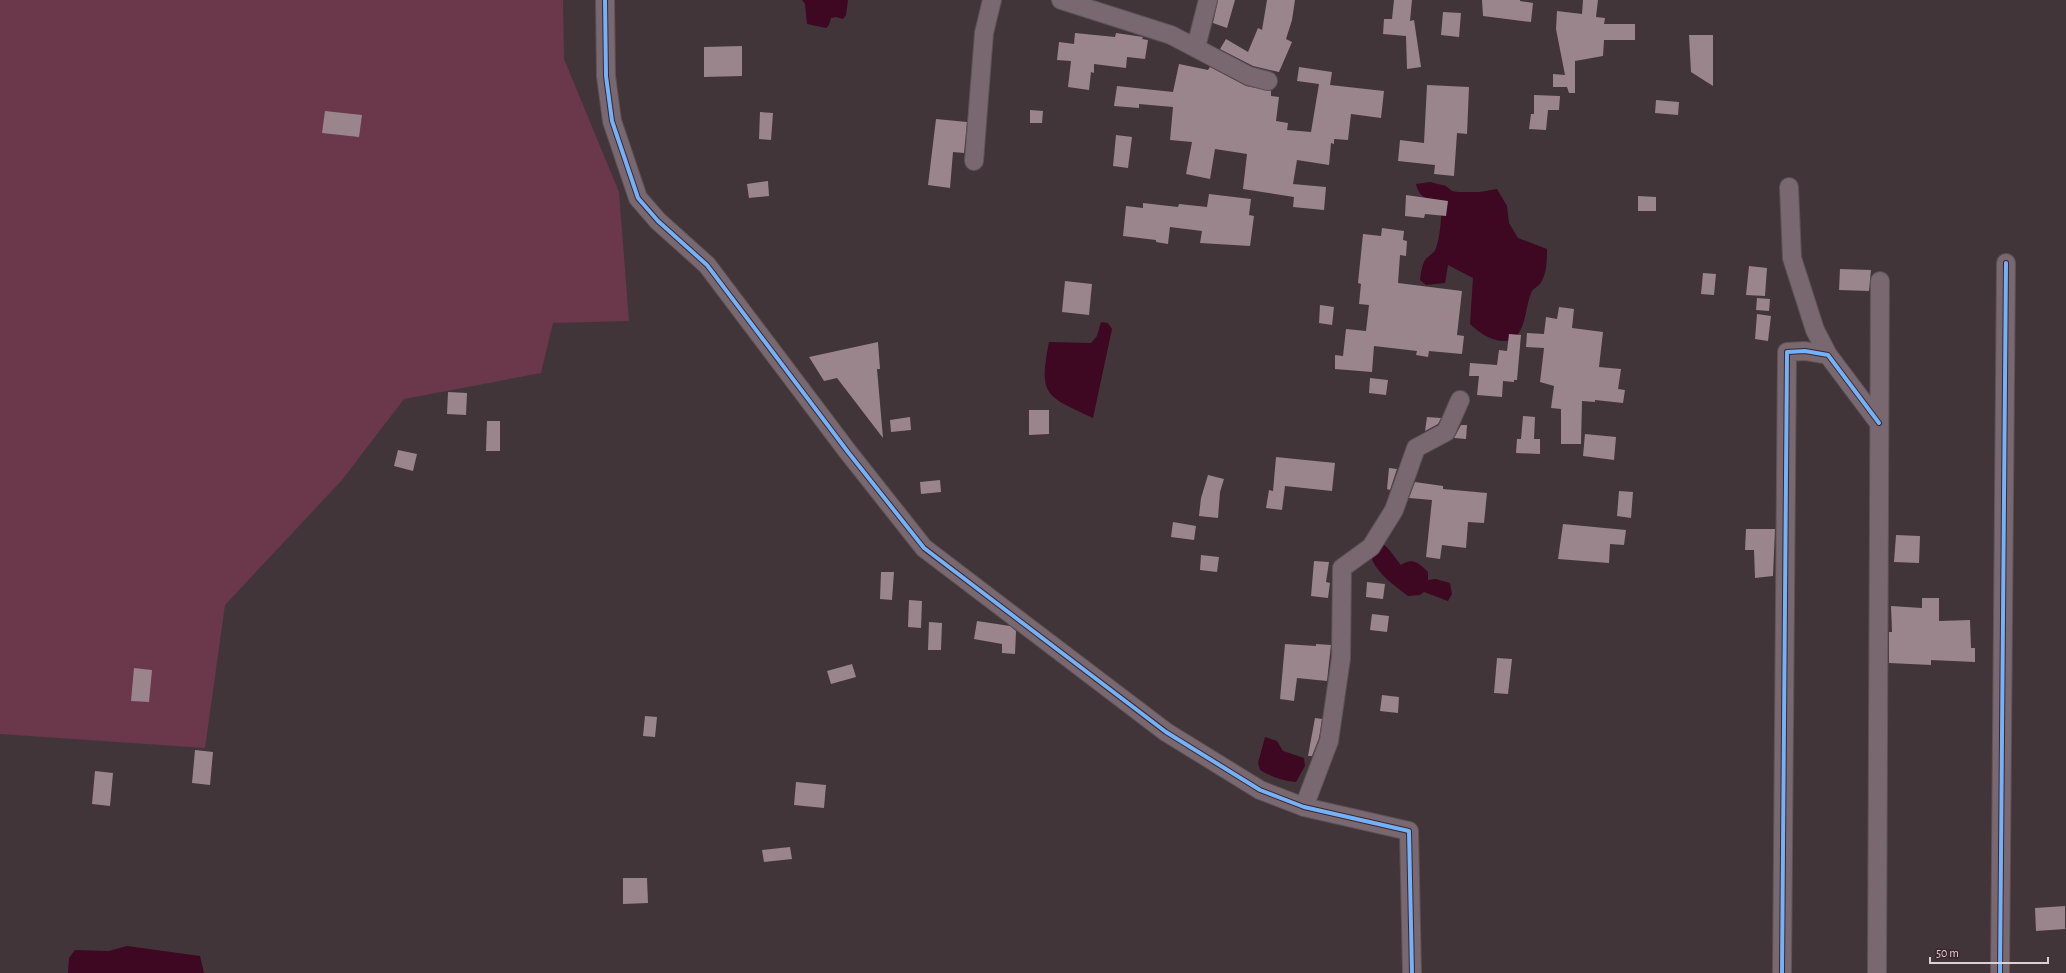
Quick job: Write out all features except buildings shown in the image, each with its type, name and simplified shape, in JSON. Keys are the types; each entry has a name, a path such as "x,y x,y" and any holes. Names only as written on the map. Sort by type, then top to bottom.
{"street":[{"path":"605,0 606,76 612,121 638,198 658,221 707,265 848,452 924,548 1166,732 1260,790 1304,807 1409,831 1412,973"},
{"path":"974,161 984,33 992,0"},
{"path":"1061,0 1171,35 1249,76 1268,81"},
{"path":"1196,47 1208,0"},
{"path":"1789,186 1792,258 1815,330 1828,355 1880,423"},
{"path":"2000,973 2006,263"},
{"path":"1877,973 1880,280"},
{"path":"1782,973 1787,352 1805,351 1828,355"},
{"path":"1304,807 1329,741 1342,658 1342,568 1371,547 1394,510 1416,448 1446,432 1460,400"}],"shaded area":[{"path":"0,0 563,0 564,59 619,192 629,321 553,323 541,373 404,399 342,480 225,605 205,748 0,734"},
{"path":"802,0 848,0 846,15 843,19 836,17 831,18 829,25 826,28 807,24 805,4"},
{"path":"1430,182 1446,186 1452,191 1458,192 1480,192 1497,189 1507,206 1509,223 1518,238 1547,249 1544,277 1539,285 1532,291 1520,330 1516,336 1510,340 1502,341 1493,339 1481,333 1470,324 1473,278 1448,265 1445,283 1426,285 1420,280 1424,261 1434,252 1441,224 1440,206 1434,201 1421,195 1416,184"},
{"path":"1101,322 1108,323 1112,329 1093,418 1065,405 1056,399 1050,392 1046,384 1046,360 1049,342 1091,343 1097,336"},
{"path":"1380,542 1389,550 1401,565 1409,561 1415,562 1428,572 1428,580 1436,579 1450,583 1452,594 1448,601 1424,592 1420,595 1408,596 1388,580 1375,566 1372,560 1375,549"},
{"path":"1265,737 1277,741 1283,751 1304,758 1305,766 1296,782 1277,778 1260,770 1258,763"},
{"path":"127,946 200,956 204,973 68,973 69,958 75,950 109,951"}],"cycle path":[{"path":"605,0 606,76 612,121 638,198 658,221 707,265 848,452 924,548 1166,732 1260,790 1304,807 1409,831 1412,973"},
{"path":"2000,973 2006,263"},
{"path":"1782,973 1787,352 1805,351 1828,355 1879,423"}]}
